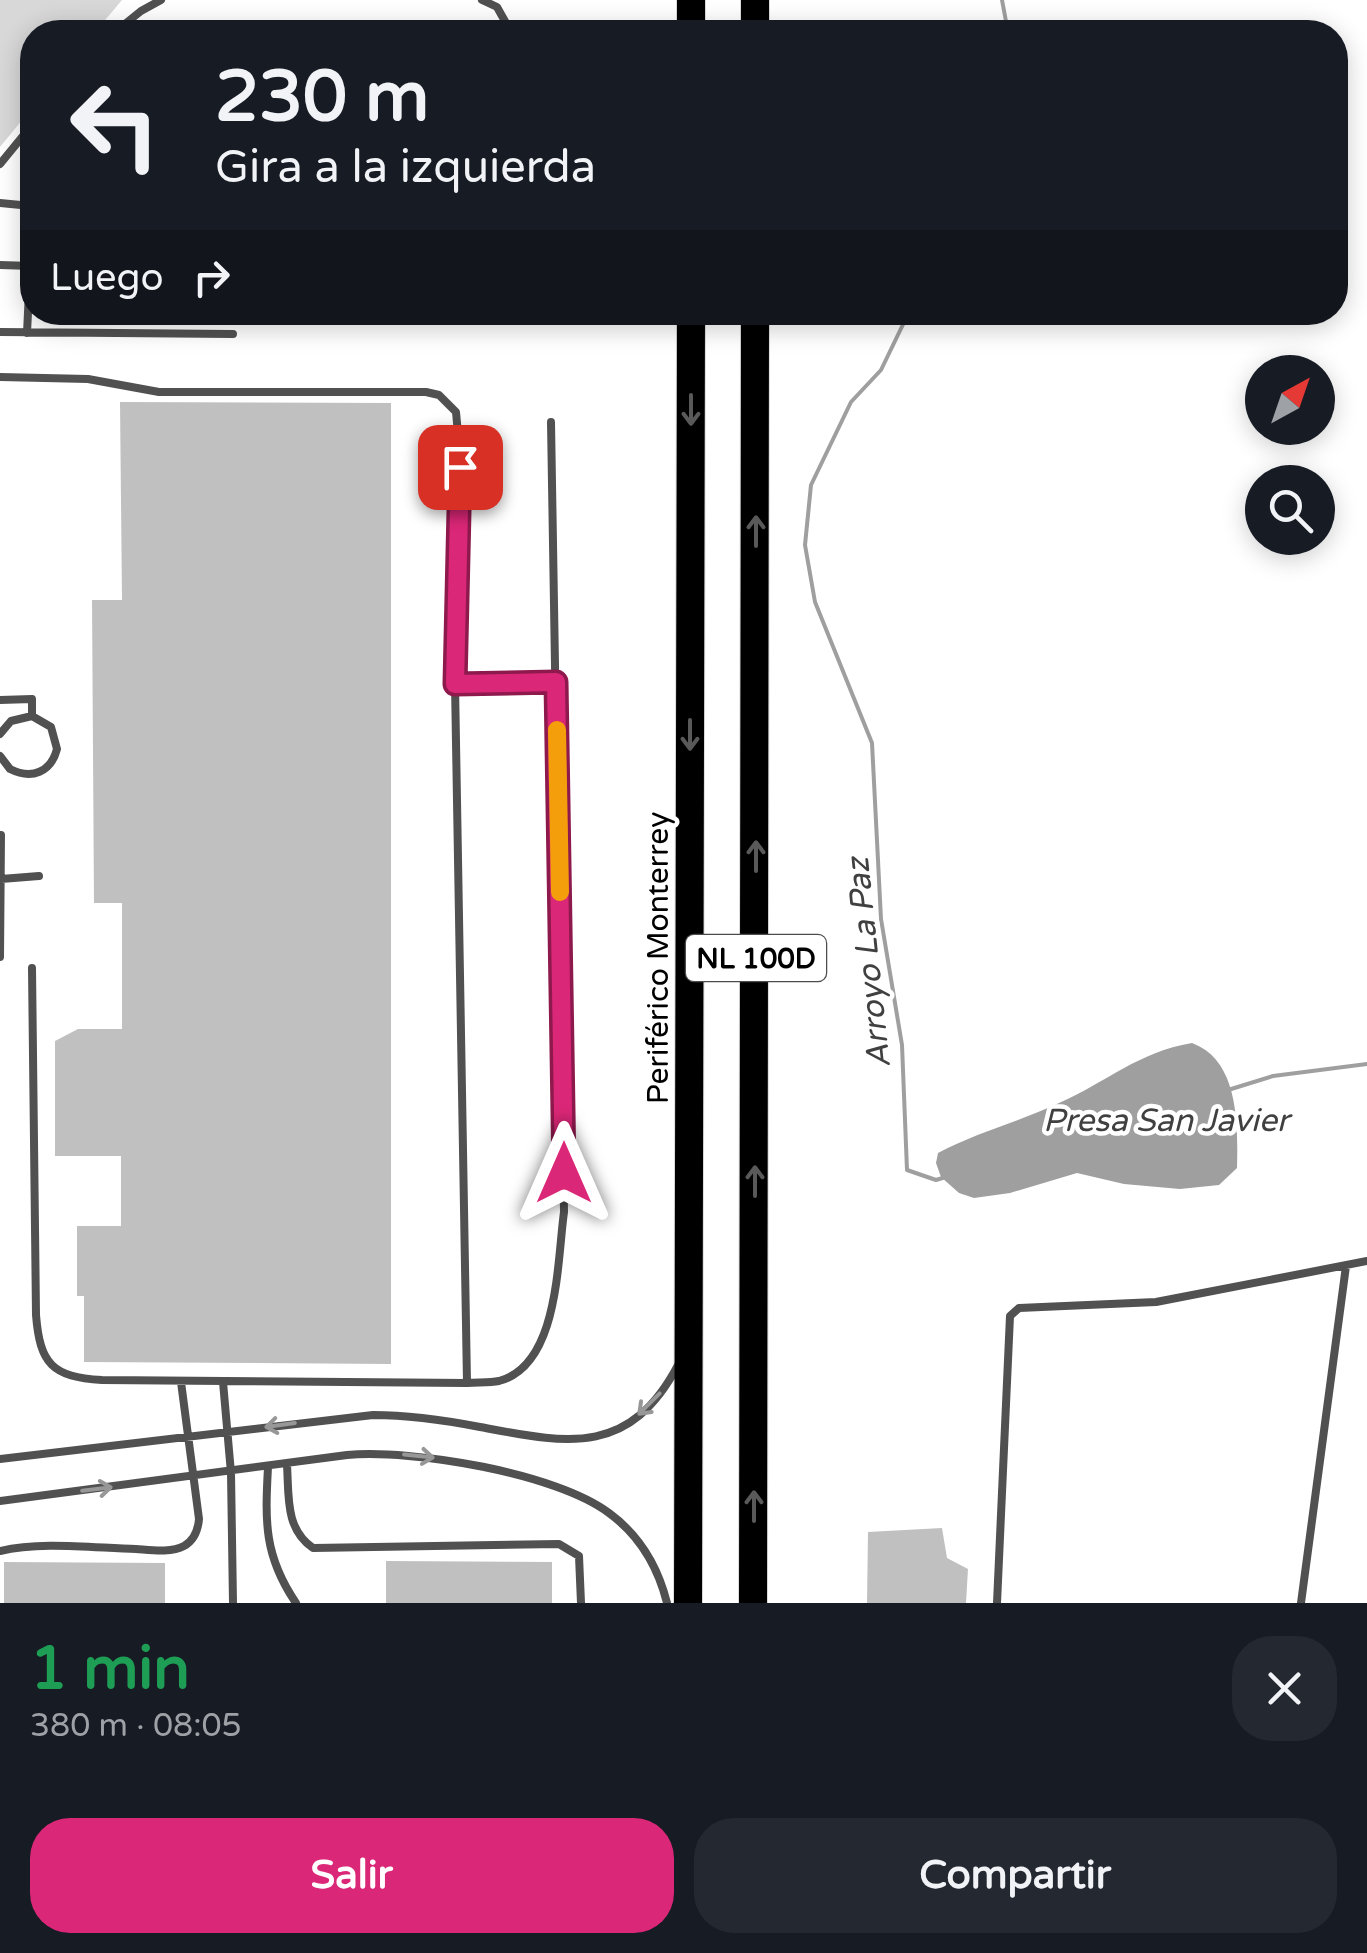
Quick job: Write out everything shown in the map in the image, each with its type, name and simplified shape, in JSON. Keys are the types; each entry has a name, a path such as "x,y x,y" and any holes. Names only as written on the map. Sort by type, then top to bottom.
{"highway":[{"name":"Periférico Monterrey","path":"688,1603 691,325"},
{"name":"NL 100D","path":"754,1603 755,325"}],"lane":[{"path":"129,20 161,0"},
{"path":"482,0 497,7 504,20"},
{"path":"0,164 20,140"},
{"path":"27,325 27,333"},
{"path":"0,332 232,334"},
{"path":"0,378 88,379 159,392 406,392 439,395 456,412 460,428 455,684 467,1383"},
{"path":"32,968 38,1346 52,1366 76,1378 467,1383 499,1381 519,1371 536,1355 548,1319 564,1212 552,422"},
{"path":"455,684 556,682"},
{"path":"0,700 30,698 32,716"},
{"path":"0,732 10,721 32,716 45,722 54,734 57,748 52,763 40,772 25,775 10,769 0,756"},
{"path":"0,957 1,835"},
{"path":"1,878 39,876"},
{"path":"997,1603 1010,1316 1014,1312 1020,1308 1156,1302 1367,1260"},
{"path":"1301,1603 1346,1266"},
{"path":"0,1459 373,1414 422,1418 550,1440 589,1440 620,1428 658,1396 677,1367 690,1318"},
{"path":"0,1551 178,1548 190,1542 198,1530 182,1382"},
{"path":"223,1382 231,1473 233,1603"},
{"path":"0,1502 370,1453 428,1457 540,1482 577,1494 608,1512 634,1537 652,1563 667,1603"},
{"path":"287,1464 292,1524 301,1540 313,1548 560,1544 580,1556 581,1603"},
{"path":"268,1467 268,1548 280,1580 296,1603"},
{"path":"267,1487 288,1485"}],"shaded area":[{"path":"0,0 122,0 105,20 20,20 20,123 0,147"}],"water":[{"name":"Presa San Javier","path":"1192,1043 1219,1064 1236,1114 1237,1168 1219,1185 1180,1189 1124,1184 1077,1173 1010,1193 974,1198 959,1193 941,1177 936,1163 938,1153 1059,1103 1155,1053"}],"building":[{"path":"120,402 391,403 391,1364 84,1362 84,1296 77,1296 77,1226 121,1226 121,1156 55,1156 55,1041 78,1029 122,1029 122,903 94,903 92,600 122,600"},
{"path":"942,1528 947,1558 968,1569 966,1603 867,1603 868,1532"},
{"path":"386,1561 552,1562 552,1603 386,1603"},
{"path":"4,1562 165,1563 165,1603 4,1603"}],"waterway":[{"name":"Arroyo La Paz","path":"1002,0 1006,20"},
{"name":"Arroyo La Paz","path":"903,325 881,370 851,402 811,485 805,545 815,602 872,743 881,919 902,1045 907,1170 936,1180 946,1177"},
{"name":"Arroyo La Paz","path":"1228,1090 1273,1076 1367,1064"}],"slow traffic":[{"path":"557,730 560,892"}],"route":[{"path":"460,467 455,684 556,682 564,1173"}]}
